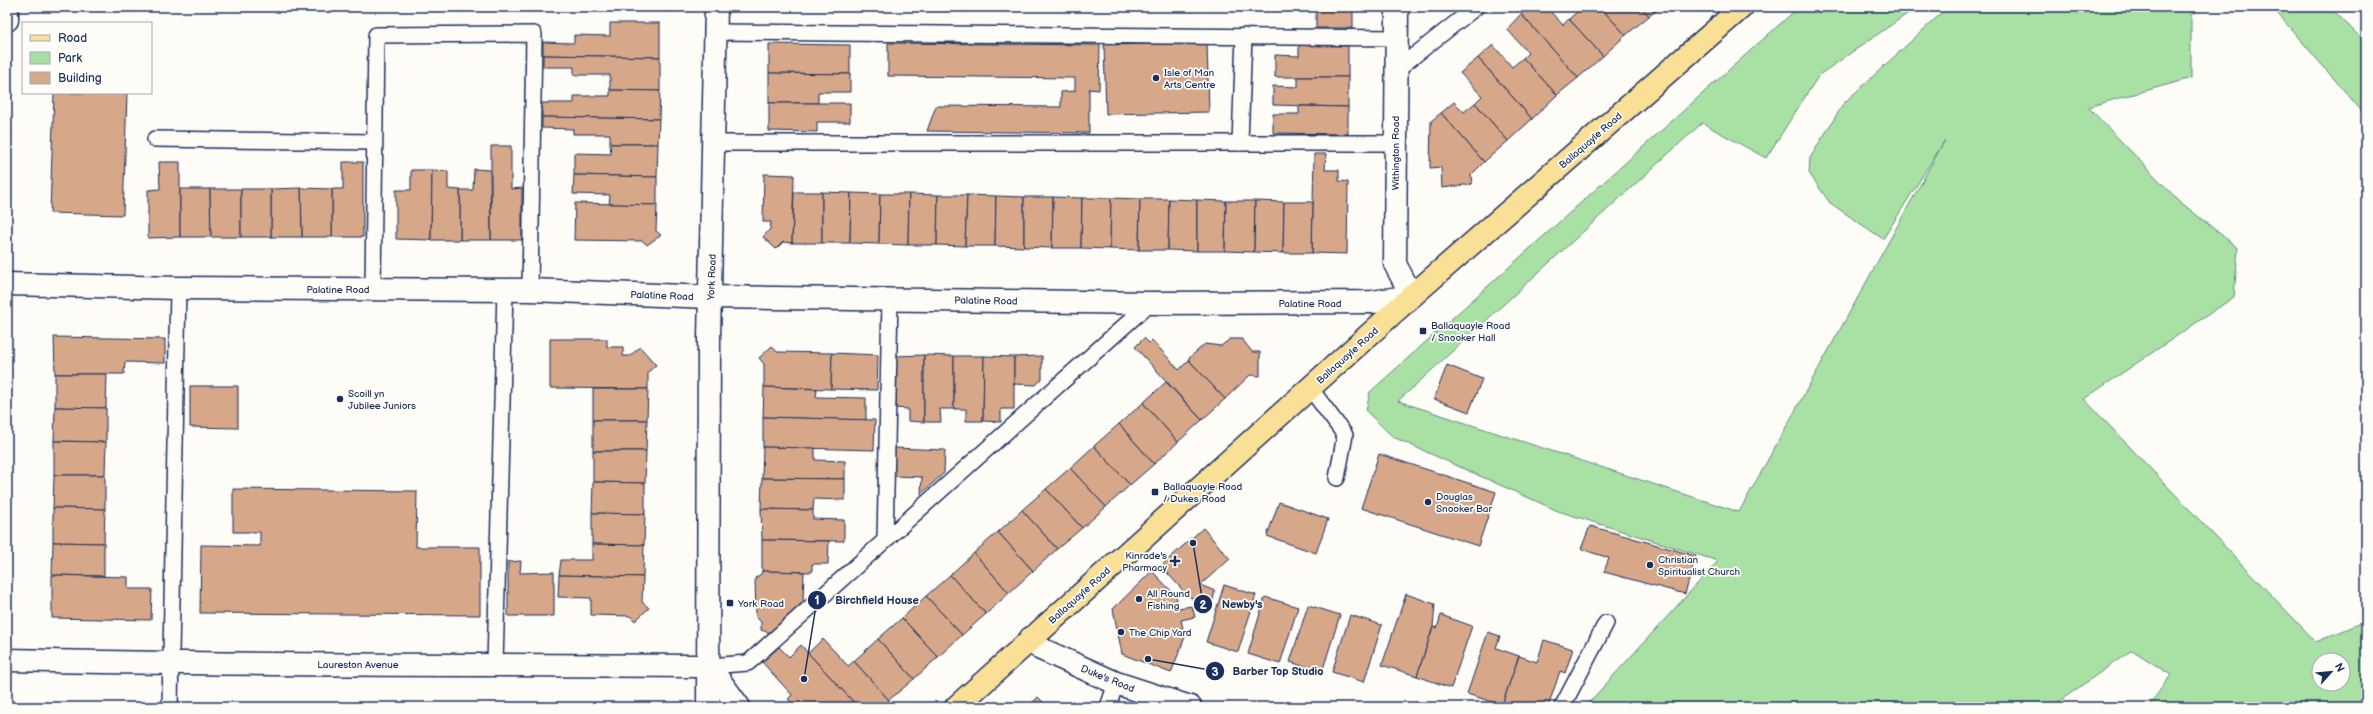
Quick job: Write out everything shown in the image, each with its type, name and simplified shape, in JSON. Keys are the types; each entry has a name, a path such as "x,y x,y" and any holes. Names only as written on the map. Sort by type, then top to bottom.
{"main road":[{"name":"Ballaquayle Road","path":"956,707 1412,296 1742,7"}],"street":[{"path":"7,7 7,20"},
{"name":"York Road","path":"708,707 710,297 716,7"},
{"name":"Withington Road","path":"1397,7 1395,264 1412,296"},
{"name":"Palatine Road","path":"7,284 178,288 530,290 710,297 1150,303 1372,302 1412,296"},
{"name":"Duke's Road","path":"1031,638 1041,650 1116,683 1190,707"},
{"name":"Laureston Avenue","path":"7,660 171,664 495,664 709,666"},
{"path":"709,666 739,707"}],"lane":[{"path":"1396,70 1476,7"},
{"path":"716,32 1397,38"},
{"path":"373,289 376,35 534,34 530,290"},
{"path":"1240,143 1244,36"},
{"path":"155,139 374,142"},
{"path":"713,143 1395,143"},
{"path":"170,707 178,288"},
{"path":"495,664 505,290"},
{"path":"885,540 890,299"},
{"path":"709,666 748,663 1150,303"},
{"path":"1310,388 1345,435 1337,478"},
{"path":"1562,707 1606,623"},
{"path":"1108,707 1116,683"}],"green space":[{"path":"1799,7 1917,7 1819,75 1766,158 1702,123 1398,401 1739,512 1945,140 1883,239 1830,203 1809,173 1810,158 1844,103 1948,7 2202,7 2191,14 2191,78 2088,107 2179,201 2238,248 2234,297 2084,399 2316,642 2366,621 2366,707 2148,707 2171,675 2132,650 2051,707 1585,707 1718,561 1558,511 1393,437 1366,411 1370,392"},
{"path":"2272,7 2330,7 2366,43 2366,116"}],"building":[{"path":"1316,7 1353,7 1353,28 1316,28"},
{"path":"1529,7 1546,7 1563,25 1569,19 1603,56 1578,78 1521,14"},
{"path":"1574,7 1600,7 1626,35 1603,56 1569,19 1578,11"},
{"path":"1600,7 1641,7 1649,16 1626,35"},
{"path":"1641,7 1662,7 1649,16"},
{"path":"1521,14 1578,78 1557,95 1523,58 1528,53 1507,29"},
{"path":"610,23 660,23 660,57 543,55 543,42 574,43 574,35 610,36"},
{"path":"888,43 1100,45 1099,90 1089,89 1089,133 927,131 936,106 1061,107 1061,92 1075,91 1075,78 888,76"},
{"name":"Isle of Man Arts Centre","path":"1207,43 1209,112 1106,114 1104,45"},
{"path":"1299,43 1348,44 1348,77 1275,77 1275,55 1299,56"},
{"path":"769,44 850,45 850,74 769,73"},
{"path":"1493,45 1512,67 1523,58 1557,95 1532,119 1478,58"},
{"path":"543,55 660,57 660,91 610,90 610,75 574,75 574,67 543,67"},
{"path":"1478,58 1532,119 1508,141 1475,103 1482,96 1460,73"},
{"path":"769,73 850,74 850,92 818,92 818,103 769,103"},
{"path":"1298,77 1348,77 1348,107 1273,105 1273,86 1298,87"},
{"path":"610,90 660,91 659,119 542,117 542,103 574,103 574,96 610,96"},
{"path":"54,94 127,94 123,215 50,213"},
{"path":"1454,102 1464,112 1475,103 1508,141 1484,162 1441,113"},
{"path":"769,103 850,103 850,122 817,122 817,132 769,131"},
{"path":"1299,106 1348,107 1348,134 1273,133 1273,114 1299,114"},
{"path":"1441,113 1484,162 1471,175 1472,184 1442,188 1441,167 1430,168 1431,121"},
{"path":"542,117 659,119 658,144 610,144 610,134 573,134 573,129 542,128"},
{"path":"610,144 658,144 657,177 574,175 574,153 611,154"},
{"path":"491,146 511,146 511,189 522,188 522,240 491,240"},
{"path":"1314,154 1326,154 1325,170 1339,170 1339,181 1348,182 1347,254 1312,253"},
{"path":"159,162 180,162 180,237 148,238 148,190 160,189"},
{"path":"343,162 363,162 363,237 332,237 332,189 343,189"},
{"path":"474,169 490,170 491,240 460,240 460,190 473,190"},
{"path":"411,170 432,170 431,240 396,239 396,190 411,190"},
{"path":"432,170 448,171 448,189 460,190 460,240 431,240"},
{"path":"764,174 794,175 792,243 783,242 776,249 763,237 770,229 771,222 763,222"},
{"path":"574,175 657,177 657,205 609,204 610,195 573,194"},
{"path":"301,188 332,189 332,237 302,237"},
{"path":"301,188 302,237 271,237 271,189"},
{"path":"180,189 210,189 211,237 180,237"},
{"path":"210,189 241,189 241,237 211,237"},
{"path":"241,189 271,189 271,237 241,237"},
{"path":"794,192 822,192 822,243 792,243"},
{"path":"822,192 851,193 850,243 822,243"},
{"path":"851,193 880,194 879,244 850,243"},
{"path":"880,194 909,194 908,245 879,244"},
{"path":"909,194 938,195 937,245 908,245"},
{"path":"938,195 967,195 965,246 937,245"},
{"path":"967,195 996,196 995,246 965,246"},
{"path":"996,196 1024,197 1024,247 995,246"},
{"path":"1024,197 1053,197 1052,248 1024,247"},
{"path":"1053,197 1082,198 1081,248 1052,248"},
{"path":"1082,198 1111,198 1110,249 1081,248"},
{"path":"1111,198 1140,199 1139,250 1110,249"},
{"path":"1140,199 1169,199 1168,250 1139,250"},
{"path":"1169,199 1197,200 1197,251 1168,250"},
{"path":"1197,200 1226,201 1225,251 1197,251"},
{"path":"1226,201 1255,201 1254,252 1225,251"},
{"path":"1255,201 1284,202 1283,253 1254,252"},
{"path":"1284,202 1313,202 1312,253 1283,253"},
{"path":"575,203 657,205 656,231 661,235 647,245 643,241 574,240"},
{"path":"54,337 165,339 165,363 125,362 124,374 55,374"},
{"path":"1144,338 1149,343 1152,340 1179,370 1189,360 1225,399 1202,420 1135,347"},
{"path":"550,339 607,339 607,347 623,347 623,356 630,356 640,347 656,365 648,372 648,389 550,388"},
{"path":"1230,339 1242,339 1252,352 1260,352 1260,376 1250,375 1225,399 1188,359 1205,344 1221,346"},
{"path":"772,346 777,352 832,353 831,389 764,387 764,364 759,358"},
{"path":"832,353 878,355 877,390 831,389"},
{"path":"924,355 924,422 908,421 908,409 896,408 896,356"},
{"path":"924,355 954,356 954,409 940,409 941,422 924,422"},
{"path":"954,356 984,356 983,421 966,421 966,409 954,409"},
{"path":"984,356 1014,357 1014,409 1001,409 1001,422 983,421"},
{"path":"1042,356 1042,379 1036,385 1014,384 1014,357"},
{"path":"1447,365 1482,379 1469,412 1434,399"},
{"path":"55,374 107,374 106,408 55,407"},
{"path":"1166,382 1202,420 1178,442 1143,403"},
{"path":"190,386 238,386 238,428 190,427"},
{"path":"764,387 817,389 816,397 866,398 866,420 763,417"},
{"path":"593,389 648,389 647,420 593,420"},
{"path":"1143,403 1178,442 1154,464 1119,424"},
{"path":"55,407 106,408 106,442 54,441"},
{"path":"763,417 875,420 874,450 763,447"},
{"path":"593,420 647,420 646,451 593,451"},
{"path":"1119,424 1154,464 1130,485 1094,446"},
{"path":"54,441 106,442 105,475 54,475"},
{"path":"1094,446 1130,485 1106,507 1070,468"},
{"path":"763,447 815,448 815,460 845,461 845,479 762,478"},
{"path":"894,448 945,450 944,473 921,494 922,477 893,476"},
{"path":"593,451 646,451 645,483 593,482"},
{"name":"Douglas Snooker Bar","path":"1379,454 1496,492 1478,546 1361,508"},
{"path":"1070,468 1106,507 1082,528 1046,489"},
{"path":"54,475 105,475 105,509 53,508"},
{"path":"762,478 845,479 845,500 814,499 813,510 761,509"},
{"path":"593,482 645,483 645,514 592,513"},
{"path":"233,489 417,491 416,547 480,547 480,615 200,613 201,545 260,546 260,532 233,532"},
{"path":"1046,489 1082,528 1057,549 1022,510"},
{"path":"1279,502 1328,519 1316,553 1267,536"},
{"path":"53,508 105,509 104,543 53,542"},
{"path":"761,509 813,510 813,519 844,520 844,541 762,540"},
{"path":"1022,510 1057,549 1033,571 998,532"},
{"path":"592,513 645,514 644,545 592,544"},
{"name":"Christian Spiritualist Church","path":"1590,526 1696,556 1685,594 1604,572 1609,558 1581,549"},
{"path":"1203,528 1230,559 1200,585 1215,591 1211,607 1188,596 1161,566"},
{"path":"998,532 1033,571 1009,593 974,553"},
{"path":"762,540 829,541 828,564 812,564 812,572 762,571"},
{"path":"53,542 104,543 104,576 52,575"},
{"path":"592,544 644,545 643,577 559,575 561,560 592,560"},
{"path":"974,553 1009,593 986,614 950,575"},
{"path":"521,561 520,573 554,572 554,616 508,616 508,562"},
{"path":"762,571 804,572 803,602 770,633 761,630 761,622 756,617 755,578 761,574"},
{"path":"1152,571 1176,596 1179,608 1192,606 1195,617 1181,620 1185,637 1171,673 1122,654 1113,609"},
{"path":"52,575 128,577 128,589 152,589 151,620 52,618"},
{"path":"559,575 643,577 642,602 649,608 635,621 630,616 591,615 591,598 558,597"},
{"path":"950,575 986,614 962,635 926,596"},
{"path":"1224,585 1256,595 1238,652 1206,642"},
{"path":"1406,594 1435,604 1433,627 1417,676 1382,665"},
{"path":"926,596 962,635 938,657 902,618"},
{"path":"1265,597 1298,607 1280,664 1248,654"},
{"path":"1308,605 1340,615 1322,672 1290,662"},
{"path":"1350,615 1382,625 1364,682 1332,672"},
{"path":"1441,615 1472,626 1451,688 1417,676 1433,627 1437,628"},
{"path":"902,618 938,657 914,679 878,639"},
{"path":"1488,632 1500,636 1496,648 1519,656 1502,705 1467,694"},
{"path":"823,639 848,666 854,661 889,700 882,707 858,707 808,653"},
{"path":"878,639 914,679 889,700 854,661"},
{"path":"1544,640 1573,649 1565,673 1560,671 1548,707 1502,705 1519,656 1537,662"},
{"path":"801,645 858,707 796,707 788,699 792,695 762,662 779,647 789,657"},
{"path":"1038,697 1048,707 1028,707"}],"place":[{"name":"Isle of Man Arts Centre","path":"1156,78"},
{"name":"Ballaquayle Road / Snooker Hall","path":"1423,331"},
{"name":"Scoill yn Jubilee Juniors","path":"340,399"},
{"name":"Ballaquayle Road / Dukes Road","path":"1155,492"},
{"name":"Douglas Snooker Bar","path":"1428,502"},
{"name":"Newby's","path":"1193,543"},
{"name":"Kinrade's Pharmacy","path":"1175,561"},
{"name":"Christian Spiritualist Church","path":"1650,565"},
{"name":"All Round Fishing","path":"1139,599"},
{"name":"York Road","path":"730,603"},
{"name":"The Chip Yard","path":"1121,632"},
{"name":"Barber Top Studio","path":"1148,659"},
{"name":"Birchfield House","path":"804,679"}]}
